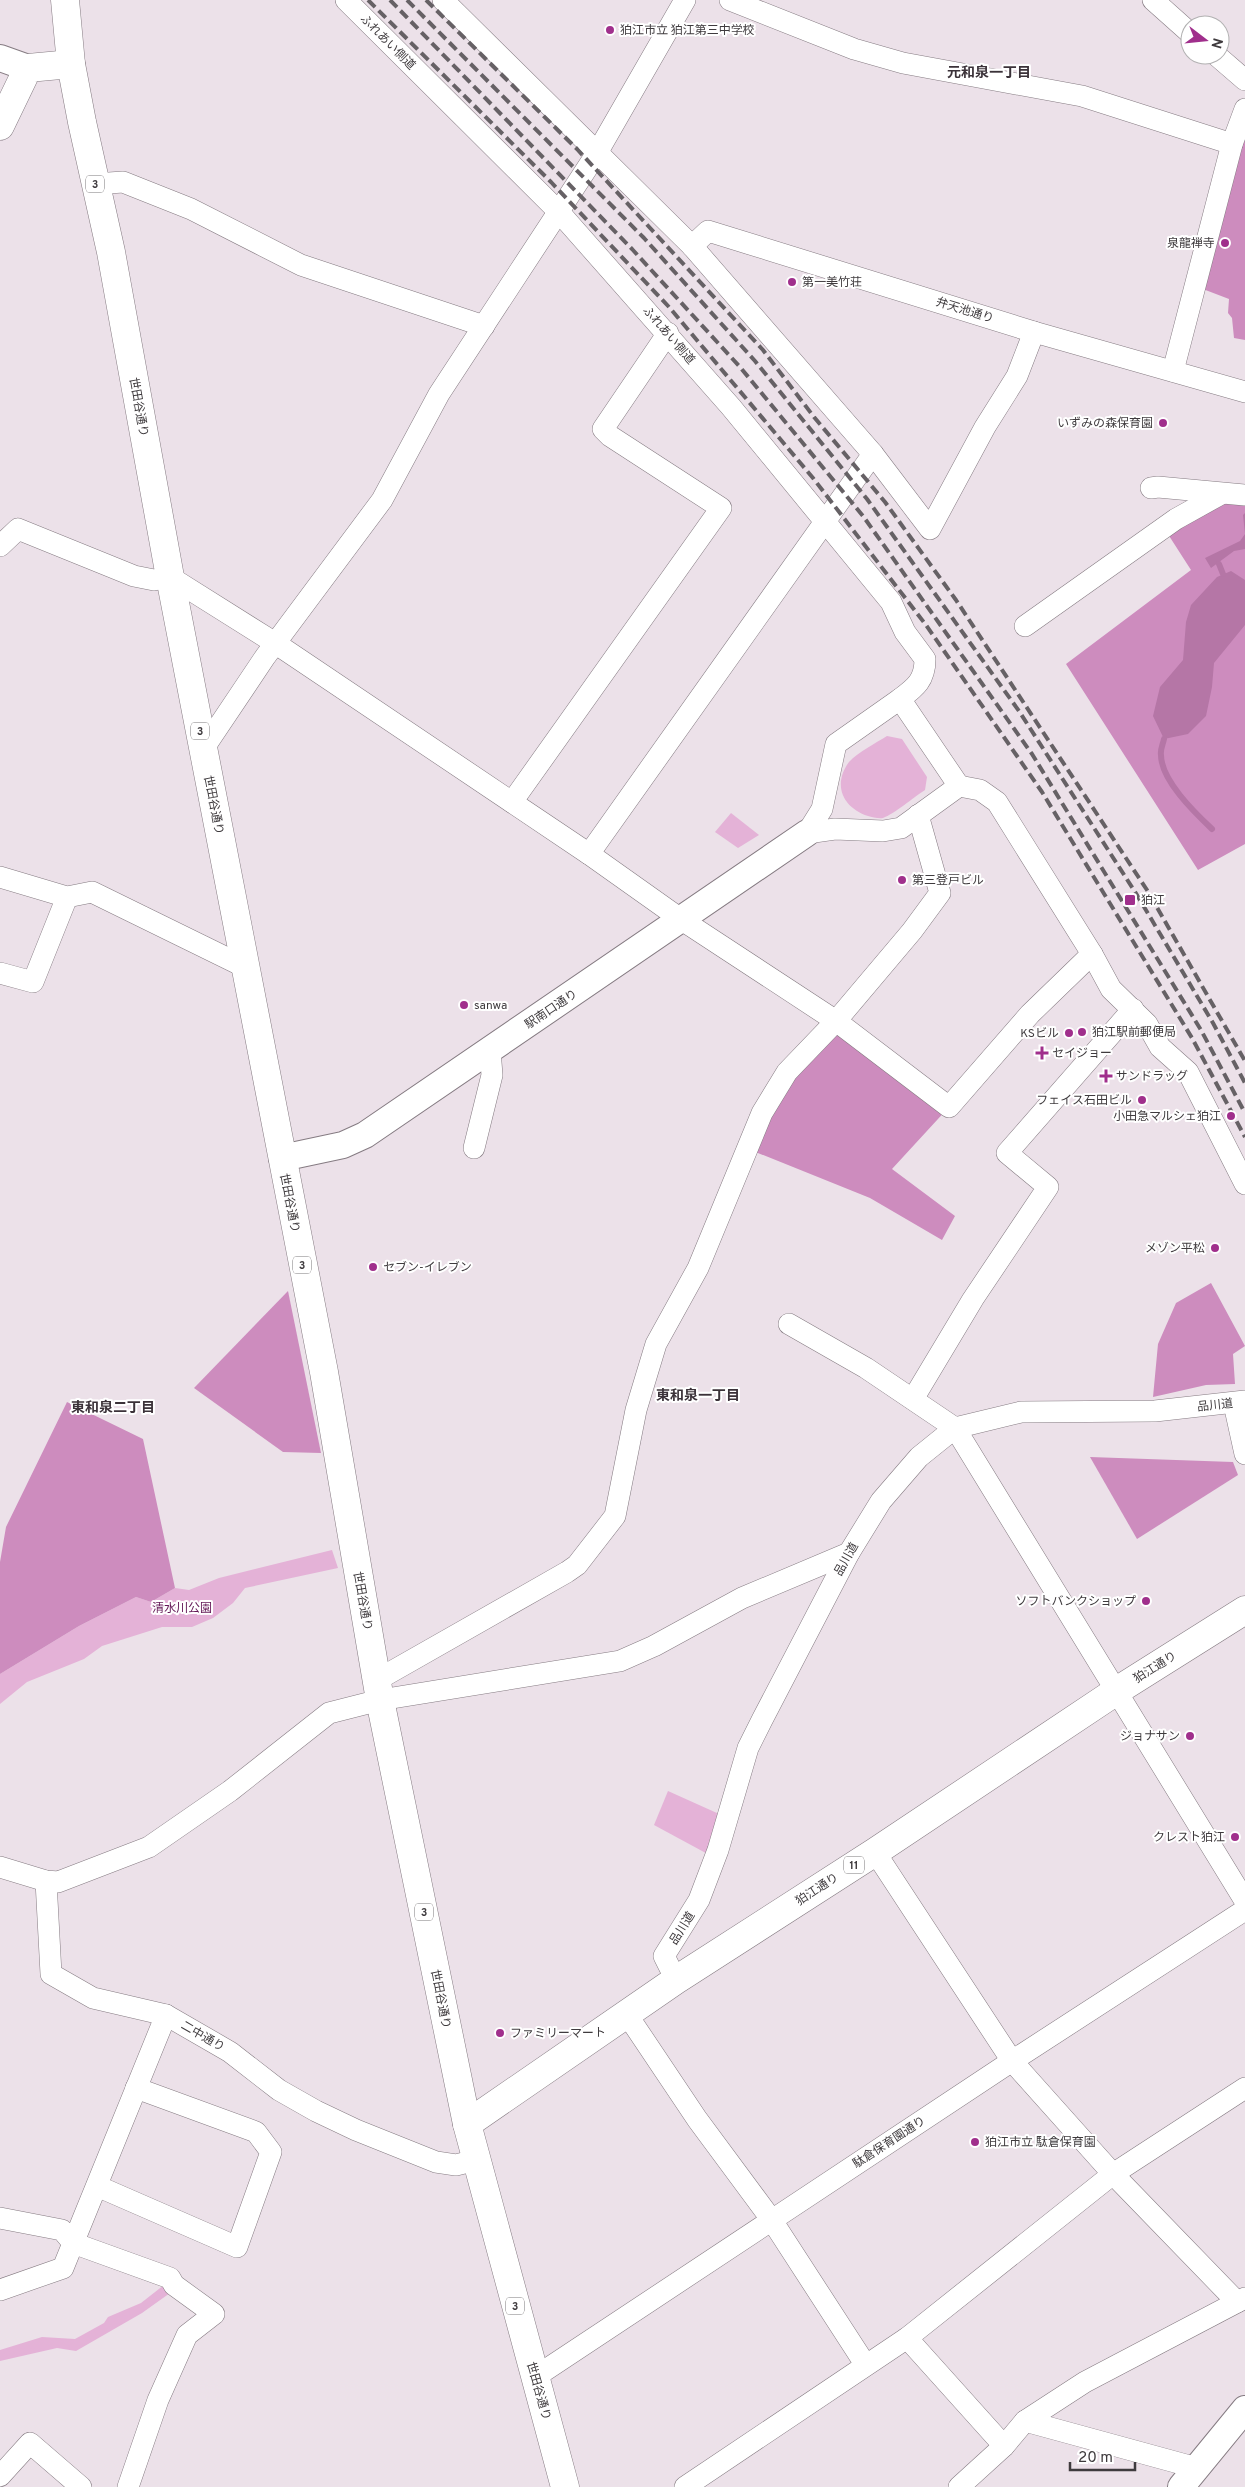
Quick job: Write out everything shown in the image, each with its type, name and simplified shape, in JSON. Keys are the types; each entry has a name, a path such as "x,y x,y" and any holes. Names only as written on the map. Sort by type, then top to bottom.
{"main road":[{"name":"世田谷通り","path":"65,0 72,64 110,252 170,577 324,1372 379,1690 467,2124 565,2487"},
{"path":"0,126 28,68 72,64"},
{"name":"狛江通り","path":"467,2124 626,2013 875,1852 1118,1690 1245,1610"}],"street":[{"name":"ふれあい側道","path":"346,0 559,212 668,333 892,602 905,632 925,659 923,677 918,686 900,699"},
{"path":"443,0 692,246 873,454 930,529 985,427 1017,376 1034,332"},
{"path":"204,748 275,643 382,500 439,394 597,153 685,0"},
{"path":"730,0 854,49 903,63 1082,96 1232,144"},
{"path":"1152,0 1180,24"},
{"path":"0,58 28,68"},
{"path":"1228,65 1245,80"},
{"path":"1174,371 1232,144 1245,109"},
{"path":"95,184 123,182 191,209 301,265 484,326"},
{"name":"弁天池通り","path":"692,246 708,231 1034,332 1245,392"},
{"path":"512,802 721,508 610,436 604,428 668,333"},
{"path":"589,854 873,454"},
{"path":"1151,488 1158,487 1245,495"},
{"path":"1025,626 1170,524 1221,494"},
{"path":"0,546 18,529 134,576 154,580 170,577 275,643 589,854 682,920 836,1021 949,1107 1030,1014 1092,954"},
{"path":"807,833 822,809 836,744 900,699 959,786 980,790 997,802 1092,954 1111,988 1147,1024 1160,1047 1188,1072 1245,1184"},
{"path":"807,833 835,829 883,831 901,828 959,786"},
{"path":"827,787 832,809 840,820 856,830"},
{"path":"0,1867 46,1881 58,1882 149,1847 230,1790 329,1713 379,1690 577,1565 615,1516 636,1410 656,1344 698,1268 762,1113 787,1072 836,1021 912,931 940,893 918,815"},
{"name":"駅南口通り","path":"282,1158 343,1145 365,1135 807,833"},
{"path":"0,877 67,897 92,892 245,967"},
{"path":"0,973 33,982 67,897"},
{"path":"913,1399 973,1299 1048,1187 1007,1153 1133,1009"},
{"path":"474,1148 492,1075 490,1050"},
{"path":"789,1324 866,1368 956,1428 1118,1690 1245,1901"},
{"path":"1239,1403 1245,1454"},
{"name":"品川道","path":"676,1980 664,1956 699,1900 718,1850 748,1748 849,1554 880,1501 919,1457 956,1428 1021,1412 1155,1411 1239,1403"},
{"path":"379,1690 620,1661 654,1646 742,1598 849,1554"},
{"path":"875,1852 1012,2061 1114,2174 1241,2300 1085,2382 1025,2421 1004,2446 959,2487"},
{"name":"二中通り","path":"46,1881 51,1974 93,1998 166,2015 230,2052 280,2090 316,2111 356,2130 436,2162 456,2165 476,2160"},
{"name":"駄倉保育園通り","path":"535,2377 771,2219 1245,1910"},
{"path":"626,2013 697,2119 771,2219 866,2364"},
{"path":"0,2290 63,2268 166,2015"},
{"path":"97,2186 237,2247 271,2152 256,2132 136,2088"},
{"path":"685,2487 907,2338 1114,2174 1245,2088"},
{"path":"0,2218 62,2230 73,2243 170,2278 174,2285 214,2314 187,2335 158,2400 128,2487"},
{"path":"907,2338 1004,2446"},
{"path":"1025,2421 1189,2478 1245,2409"},
{"path":"0,2476 30,2443 81,2487"}],"green space":[{"path":"887,736 902,739 927,777 925,790 893,813 883,818 878,818 868,816 852,807 843,795 841,779 853,758"},
{"path":"731,813 759,835 738,848 715,832"},
{"name":"清水川公園","path":"332,1550 338,1568 245,1588 233,1603 213,1618 192,1627 162,1627 102,1646 84,1659 27,1682 0,1704 0,1674 79,1626 136,1597 151,1602 175,1588 189,1590 219,1578"},
{"path":"668,1791 728,1818 715,1858 654,1825"},
{"path":"164,2285 170,2293 142,2313 76,2351 57,2348 0,2361 0,2350 42,2337 75,2339 104,2323 108,2317 141,2303"}],"shaded area":[{"name":"泉龍禅寺","path":"1245,109 1245,340 1234,338 1232,318 1228,313 1229,299 1195,286"},
{"path":"1245,495 1245,844 1198,870 1066,664 1191,570 1164,528"},
{"path":"1245,513 1245,534 1243,515"},
{"path":"1245,534 1245,549 1234,551 1211,568 1205,558 1240,541"},
{"path":"1231,571 1245,580 1245,625 1214,663 1212,687 1206,716 1188,734 1164,739 1153,716 1160,687 1183,660 1186,622 1191,605 1217,577"},
{"path":"836,1021 949,1107 892,1169 955,1216 942,1240 870,1198 748,1149 762,1113"},
{"path":"1211,1283 1245,1346 1233,1354 1235,1384 1206,1385 1153,1397 1158,1344 1176,1303"},
{"path":"288,1291 321,1453 283,1452 194,1388"},
{"path":"67,1402 143,1439 175,1588 151,1602 136,1597 79,1626 0,1674 0,1562 6,1527"},
{"path":"1090,1457 1233,1462 1238,1475 1137,1539"}],"waterway":[{"path":"1219,564 1223,574"},
{"path":"1164,739 1161,753 1162,765 1166,775 1196,814 1212,829"}],"railway":[{"path":"368,0 551,182 669,307 813,478 926,625 1042,792 1192,1038 1245,1137"},
{"path":"390,0 632,249 740,367 863,516 1032,754 1201,1030 1245,1113"},
{"path":"407,0 644,238 755,361 867,499 1019,711 1137,895 1213,1023 1245,1083"},
{"path":"426,0 577,149 763,350 814,417 885,502 956,600 1147,890 1245,1061"}],"place":[{"name":"狛江市立 狛江第三中学校","path":"610,30"},
{"name":"泉龍禅寺","path":"1225,243"},
{"name":"第一美竹荘","path":"792,282"},
{"name":"いずみの森保育園","path":"1163,423"},
{"name":"第三登戸ビル","path":"902,880"},
{"name":"狛江","path":"1130,900"},
{"name":"sanwa","path":"464,1005"},
{"name":"狛江駅前郵便局","path":"1082,1032"},
{"name":"KSビル","path":"1069,1033"},
{"name":"セイジョー","path":"1042,1053"},
{"name":"サンドラッグ","path":"1106,1076"},
{"name":"フェイス石田ビル","path":"1142,1100"},
{"name":"小田急マルシェ狛江","path":"1231,1116"},
{"name":"メゾン平松","path":"1215,1248"},
{"name":"セブン-イレブン","path":"373,1267"},
{"name":"ソフトバンクショップ","path":"1146,1601"},
{"name":"ジョナサン","path":"1190,1736"},
{"name":"クレスト狛江","path":"1235,1837"},
{"name":"ファミリーマート","path":"500,2033"},
{"name":"狛江市立 駄倉保育園","path":"975,2142"}],"district":[{"name":"元和泉一丁目","path":"989,72"},
{"name":"東和泉一丁目","path":"698,1395"},
{"name":"東和泉二丁目","path":"113,1407"}]}
